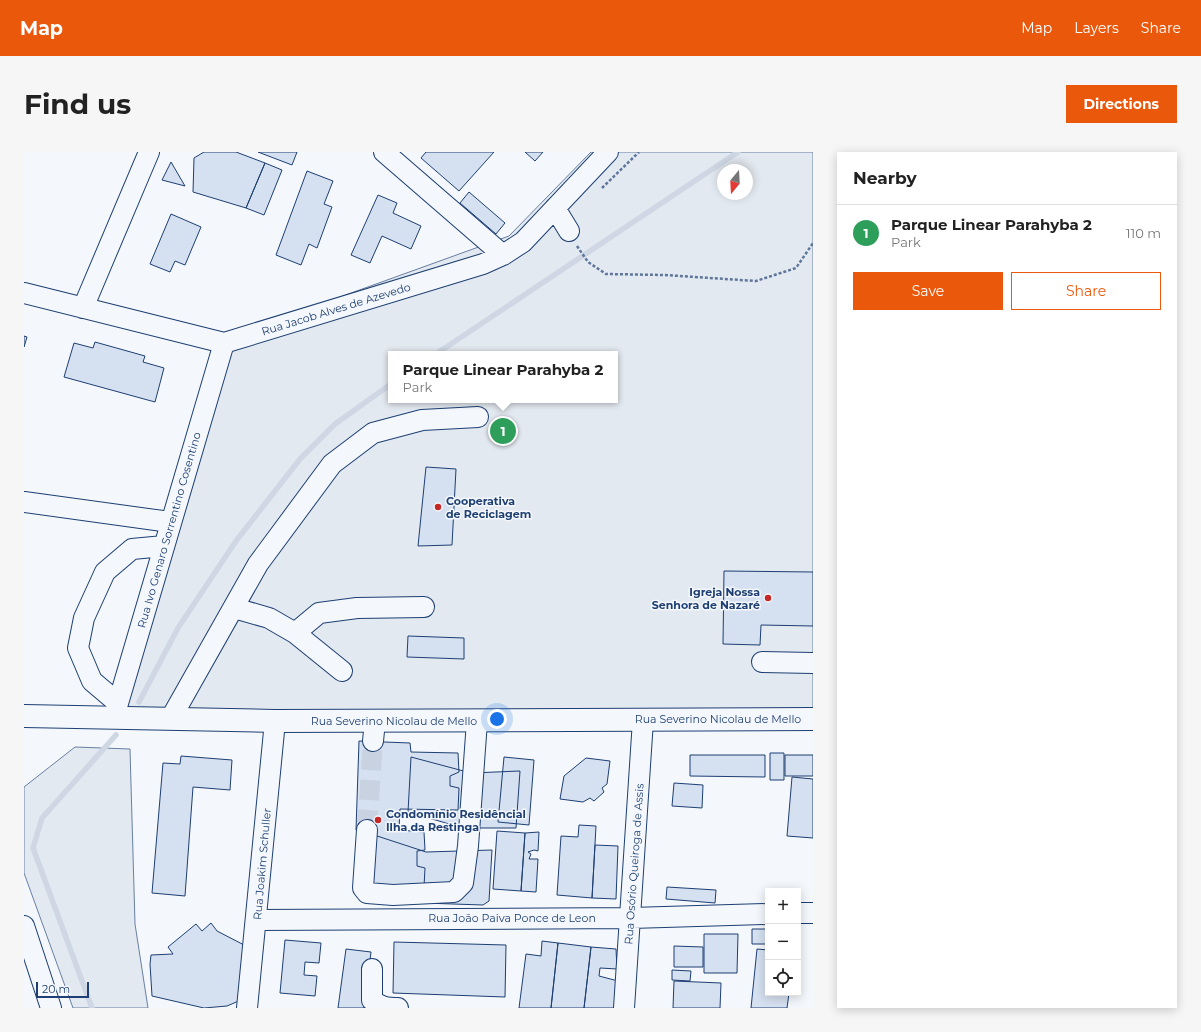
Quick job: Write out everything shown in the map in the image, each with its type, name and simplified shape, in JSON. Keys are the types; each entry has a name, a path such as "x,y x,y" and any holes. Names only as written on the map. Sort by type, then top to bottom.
{"main road":[{"name":"Rua Severino Nicolau de Mello","path":"24,716 116,710 171,718 275,721 374,731 477,721 813,719"}],"street":[{"path":"83,308 150,152"},
{"path":"384,152 503,255"},
{"name":"Rua Jacob Alves de Azevedo","path":"224,343 483,264 503,255 523,242 608,152"},
{"path":"555,208 572,237"},
{"path":"24,293 224,343"},
{"name":"Rua Ivo Genaro Sorrentino Cosentino","path":"116,710 170,522 224,343"},
{"path":"171,718 258,564 332,464 373,433 422,420 478,417"},
{"path":"24,502 170,522"},
{"path":"116,710 92,681 78,648 84,618 105,572 132,549 164,546"},
{"path":"295,633 319,613 357,608 424,607"},
{"path":"234,608 269,618 295,633 342,671"},
{"path":"762,662 813,662"},
{"name":"Rua Osório Queiroga de Assis","path":"624,1008 643,720"},
{"name":"Rua Joakim Schuller","path":"247,1008 257,920 275,721"},
{"path":"367,830 363,888 367,893 393,895 454,892 464,883 477,721"},
{"path":"801,913 813,913"},
{"name":"Rua João Paiva Ponce de Leon","path":"257,920 631,918 765,914"},
{"path":"24,926 51,1008"},
{"path":"372,969 372,1000 378,1005 386,1008 398,1008"}],"path":[{"path":"597,193 639,152"},
{"path":"572,237 588,262 606,274 665,275 756,281 796,268 813,242"}],"shaded area":[{"path":"591,152 813,152 813,717 110,716 221,340 509,236"},
{"path":"75,747 130,749 135,924 148,1008 73,1008 24,873 24,787"}],"building":[{"path":"204,152 236,152 265,163 246,208 193,192 194,158"},
{"path":"258,152 297,152 292,165"},
{"path":"426,152 494,152 459,191 421,158"},
{"path":"525,152 543,152 535,161"},
{"path":"171,162 185,186 162,180"},
{"path":"265,163 282,170 264,215 246,208"},
{"path":"307,171 333,181 324,204 332,207 317,248 309,244 301,265 276,255"},
{"path":"469,192 505,223 496,234 460,203"},
{"path":"378,195 397,203 393,213 421,226 411,249 382,236 370,263 351,255"},
{"path":"171,214 201,227 185,265 175,261 170,272 150,264"},
{"path":"24,336 27,337 24,347"},
{"path":"95,342 145,356 143,362 164,368 155,402 64,377 74,343 93,348"},
{"name":"Cooperativa de Reciclagem","path":"426,467 456,469 452,545 418,546"},
{"name":"Igreja Nossa Senhora de Nazaré","path":"724,571 813,572 813,626 761,625 760,645 723,644"},
{"path":"408,636 464,638 464,659 407,657"},
{"name":"Condomínio Residêncial Ilha da Restinga","path":"359,741 410,743 411,752 458,753 459,772 450,776 450,786 459,788 458,810 400,809 399,830 424,832 425,850 417,851 417,866 425,868 424,887 372,888 374,830 356,830"},
{"path":"770,753 784,753 784,780 770,780"},
{"path":"690,755 765,755 765,777 690,776"},
{"path":"785,755 813,755 813,776 785,776"},
{"path":"181,756 232,760 230,790 193,787 185,896 152,893 163,763 180,764"},
{"path":"411,757 471,773 520,771 516,828 463,828 408,812"},
{"path":"504,757 534,760 529,825 498,822"},
{"path":"586,758 610,761 607,784 602,788 604,792 594,801 590,798 583,802 560,799 564,776"},
{"path":"792,777 813,779 813,838 787,836"},
{"path":"674,783 703,785 702,808 672,806"},
{"path":"579,825 596,826 592,898 557,895 561,836 578,837"},
{"path":"497,831 525,833 521,891 493,889"},
{"path":"539,832 538,851 534,850 528,852 531,854 529,859 538,859 536,892 521,891 525,833"},
{"path":"371,834 426,852 492,850 489,901 483,905 423,903 366,886"},
{"path":"595,845 618,846 616,899 592,898"},
{"path":"667,887 716,890 715,903 666,899"},
{"path":"211,923 217,931 246,946 248,997 227,1006 204,1008 152,996 150,964 151,955 173,954 168,947 196,924 202,931"},
{"path":"752,929 765,929 765,944 752,944"},
{"path":"704,934 738,934 737,973 704,973"},
{"path":"285,940 321,943 319,963 305,962 304,975 317,976 315,996 280,993"},
{"path":"542,941 558,943 551,1008 519,1008 526,954 541,956"},
{"path":"394,942 506,945 505,997 393,993"},
{"path":"558,943 591,947 584,1008 551,1008"},
{"path":"674,946 703,947 703,967 674,967"},
{"path":"591,947 616,949 617,969 600,968 599,976 618,981 614,1008 584,1008"},
{"path":"346,949 371,952 364,1008 338,1008"},
{"path":"757,949 765,950 765,996 789,996 787,1008 751,1008"},
{"path":"672,970 691,971 690,981 672,980"},
{"path":"674,981 721,983 720,1008 673,1008"}],"waterway":[{"path":"440,351 738,152"},
{"path":"139,702 178,628 236,541 300,459 335,424 388,386"},
{"path":"92,1008 33,848 42,818 116,735"}],"tunnel":[{"path":"367,830 373,741"}],"place":[{"name":"Parque Linear Parahyba 2","path":"503,431"},
{"name":"Cooperativa de Reciclagem","path":"438,507"},
{"name":"Igreja Nossa Senhora de Nazaré","path":"768,598"},
{"name":"Condomínio Residêncial Ilha da Restinga","path":"378,820"}]}
